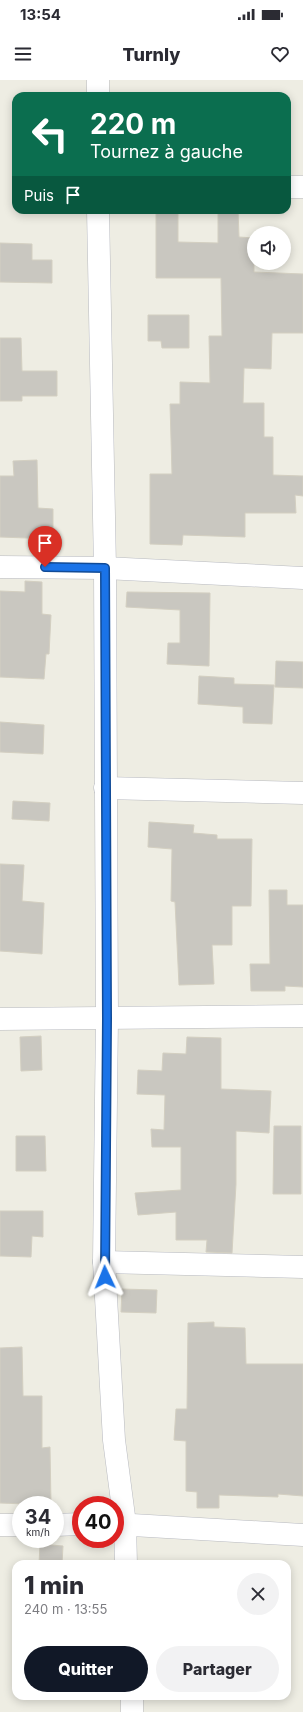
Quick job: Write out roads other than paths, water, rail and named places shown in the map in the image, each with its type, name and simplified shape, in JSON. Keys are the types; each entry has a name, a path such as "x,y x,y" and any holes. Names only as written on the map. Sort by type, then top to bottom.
{"street":[{"path":"98,80 98,92"},
{"path":"291,187 303,187"},
{"path":"98,214 105,568 107,1018 104,1262 118,1496"},
{"path":"0,567 105,568 303,578"},
{"path":"105,788 303,793"},
{"path":"0,1018 303,1016"},
{"path":"104,1262 303,1267"},
{"path":"124,1524 303,1535"},
{"path":"0,1525 12,1525"},
{"path":"124,1548 125,1560"},
{"path":"132,1700 132,1712"}]}
